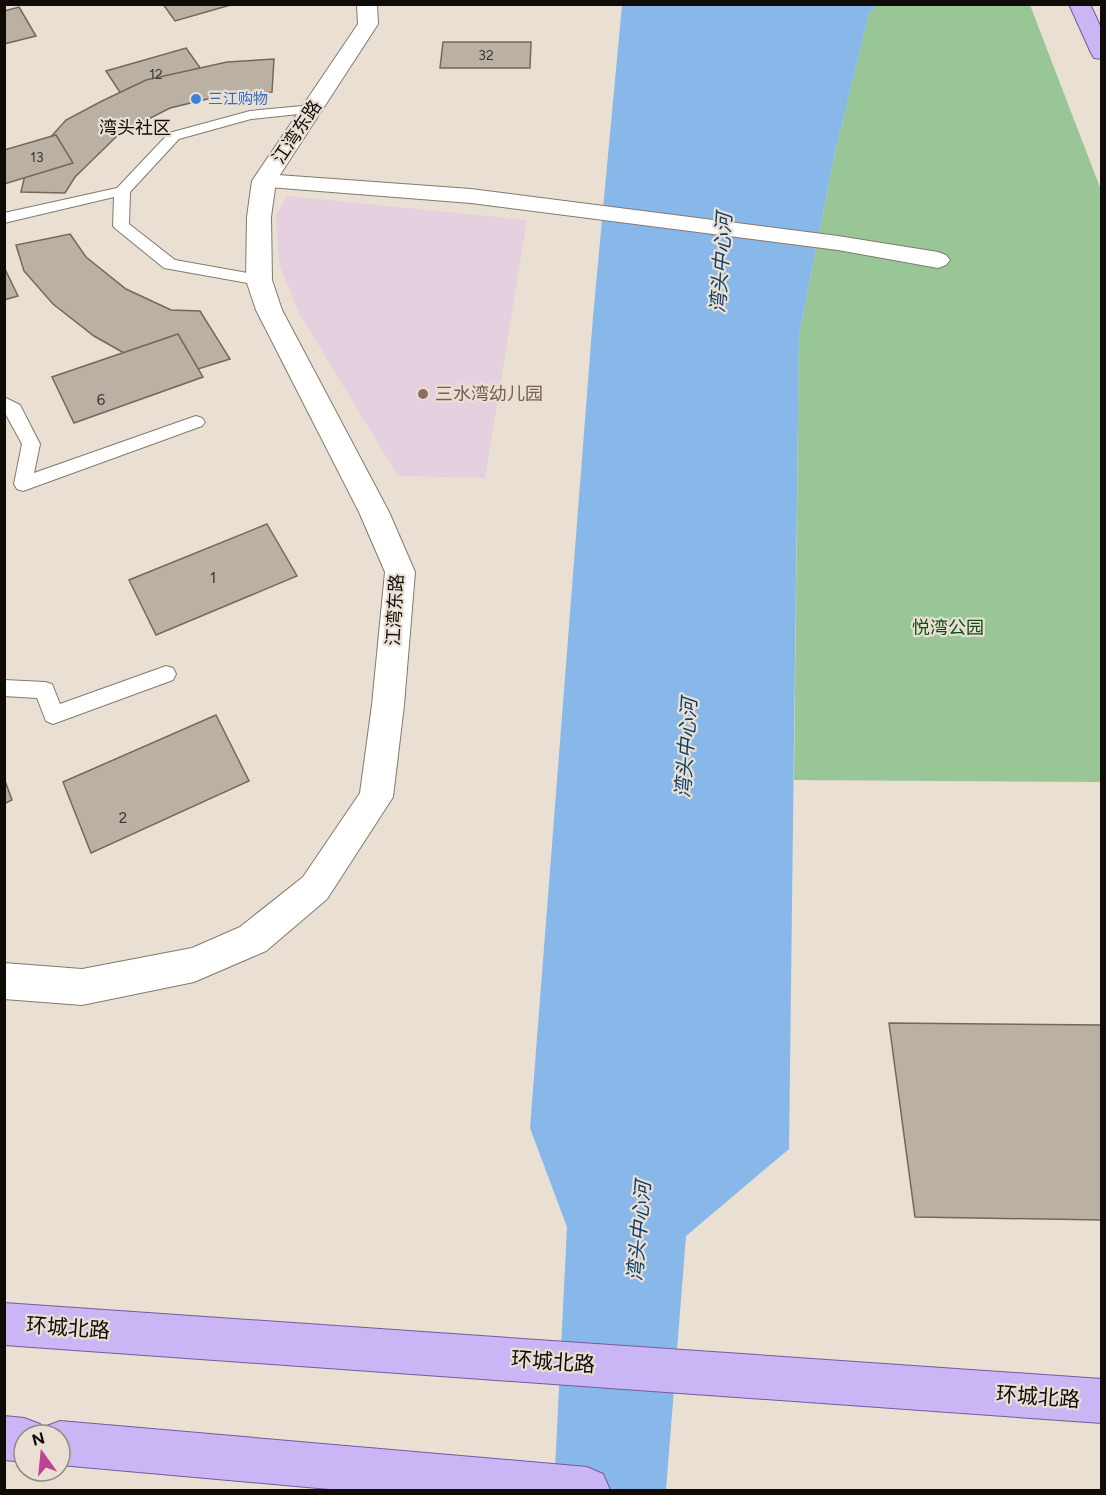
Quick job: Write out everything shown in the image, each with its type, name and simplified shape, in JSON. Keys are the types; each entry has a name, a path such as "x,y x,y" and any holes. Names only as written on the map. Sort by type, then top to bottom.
{"main road":[{"path":"1079,4 1101,53"},
{"name":"环城北路","path":"4,1324 1095,1401"},
{"path":"75,1445 587,1491"}],"street":[{"name":"江湾东路","path":"4,981 82,987 194,965 253,939 315,888 376,797 388,705 400,572 374,512 269,310 259,280 259,216 264,181 368,24 367,4"},
{"path":"264,181 471,196 838,243 938,260"}],"lane":[{"path":"4,218 122,191 174,136 250,115 313,109"},
{"path":"122,191 121,226 170,264 259,280"},
{"path":"4,403 14,409 31,444 23,483 196,422"},
{"path":"4,688 45,690 53,716 166,674"}],"shaded area":[{"name":"三水湾幼儿园","path":"287,196 527,220 485,478 398,476 299,313 279,264 276,215"}],"green space":[{"name":"悦湾公园","path":"878,4 1030,5 1101,190 1101,782 794,780 799,335 835,152 869,12"}],"water":[{"name":"湾头中心河","path":"622,5 878,5 869,13 835,152 799,335 789,1149 686,1236 666,1490 554,1490 567,1227 530,1128 593,317"}],"building":[{"path":"163,4 234,4 175,21"},
{"path":"19,7 36,36 4,44 4,11"},
{"path":"443,42 531,42 530,68 440,68"},
{"path":"186,48 206,76 125,100 106,71"},
{"path":"274,59 272,92 224,95 170,108 119,134 75,177 65,193 21,192 28,162 66,120 102,101 146,80 227,62"},
{"path":"56,135 73,163 4,184 4,150"},
{"path":"70,234 86,257 126,289 171,310 200,311 230,359 172,377 94,336 53,304 24,271 16,245"},
{"path":"4,267 18,296 4,300"},
{"path":"178,334 203,377 74,423 52,377"},
{"path":"267,524 297,576 156,635 129,580"},
{"path":"216,715 249,781 91,853 63,782"},
{"path":"4,778 12,800 4,804"},
{"path":"889,1023 1102,1025 1102,1220 915,1217"}],"place":[{"name":"三江购物","path":"196,99"},
{"name":"三水湾幼儿园","path":"423,394"}],"district":[{"name":"湾头社区","path":"135,128"}]}
